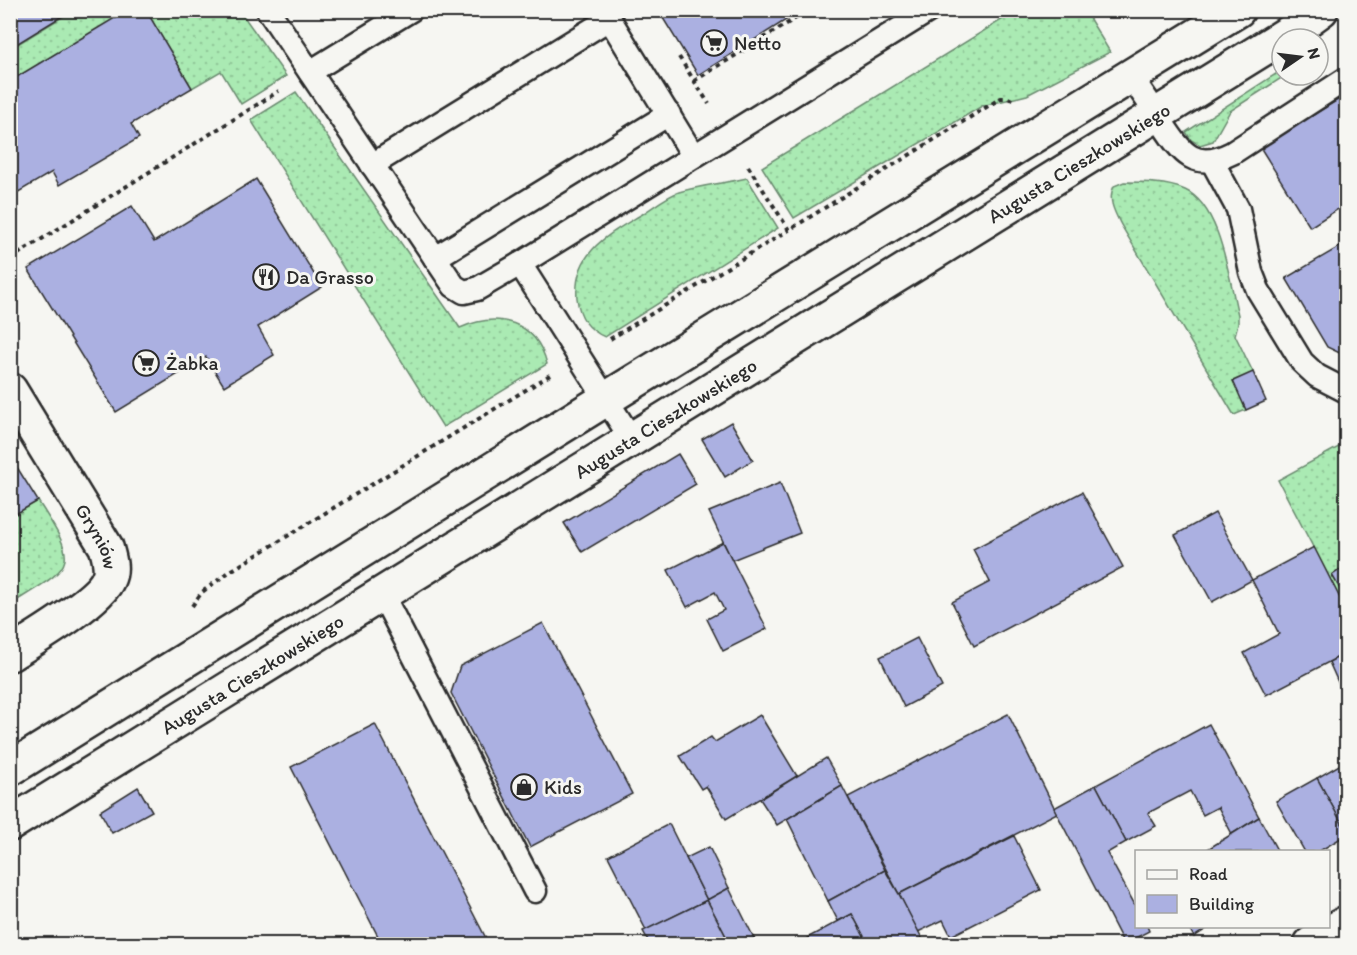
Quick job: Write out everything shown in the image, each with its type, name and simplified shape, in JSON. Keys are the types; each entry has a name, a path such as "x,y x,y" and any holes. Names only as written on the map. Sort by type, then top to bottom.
{"street":[{"path":"10,769 1238,10"},
{"name":"Augusta Cieszkowskiego","path":"10,824 1295,29 1321,10"},
{"name":"Gryniów","path":"10,390 105,547 110,570 106,584 88,601 10,654"},
{"path":"1311,945 1347,923"}],"lane":[{"path":"268,10 454,286 464,292 477,289 520,264 930,10"},
{"path":"310,72 411,10"},
{"path":"372,165 606,15 693,155"},
{"path":"1131,76 1182,151 1195,159 1212,161 1239,149 1347,79"},
{"path":"435,258 669,114"},
{"path":"1212,161 1238,209 1251,272 1274,316 1302,362 1326,382 1347,391"},
{"path":"520,264 632,440"},
{"path":"382,594 535,891"}],"path":[{"path":"694,81 809,10"},
{"path":"675,51 789,230"},
{"path":"10,260 310,72"},
{"path":"229,572 1001,98 1008,98 1014,103"}],"green space":[{"path":"72,11 128,11 11,81 11,48"},
{"path":"146,11 240,11 286,76 241,104 221,71 192,88"},
{"path":"1016,11 1085,11 1110,52 1027,95 982,106 794,218 762,167"},
{"path":"1270,78 1270,85 1230,111 1213,141 1200,145 1191,140 1186,132"},
{"path":"296,92 460,328 488,320 514,324 525,329 534,338 542,349 547,364 443,427 251,120"},
{"path":"747,178 778,228 605,337 589,326 578,305 577,282 587,256 596,246 675,194"},
{"path":"1124,182 1155,183 1178,187 1197,198 1207,211 1222,245 1231,283 1238,315 1235,335 1253,372 1246,410 1234,415 1116,216 1112,191 1114,186"},
{"path":"1346,443 1346,566 1332,575 1346,599 1346,610 1278,480"},
{"path":"38,501 61,539 65,552 64,563 59,572 48,581 11,604 11,517"}],"building":[{"path":"10,10 72,10 10,48"},
{"path":"128,10 146,10 192,88 131,124 139,138 59,185 52,172 10,197 10,81"},
{"name":"Netto","path":"658,10 802,10 698,75"},
{"path":"1346,95 1346,204 1310,227 1260,147"},
{"path":"256,179 322,287 258,327 274,355 224,386 206,357 116,412 28,269 132,206 154,242"},
{"path":"1346,243 1346,356 1327,347 1286,278"},
{"path":"1253,372 1266,401 1246,410 1233,381"},
{"path":"731,422 753,460 725,477 702,439"},
{"path":"678,454 696,484 582,552 564,523"},
{"path":"10,456 38,501 10,517"},
{"path":"780,483 800,533 732,560 709,512"},
{"path":"1082,492 1123,567 974,646 952,602 990,582 973,549"},
{"path":"1215,513 1252,580 1212,602 1175,535"},
{"path":"723,542 767,629 723,651 707,619 724,610 715,592 687,607 668,570"},
{"path":"1314,547 1346,610 1346,653 1266,695 1244,653 1279,634 1252,580"},
{"path":"1346,566 1346,599 1332,575"},
{"path":"543,623 632,794 530,847 451,693 460,666"},
{"path":"917,638 942,687 904,707 880,657"},
{"path":"1346,653 1346,700 1329,662"},
{"path":"1008,714 1057,813 899,894 848,797"},
{"path":"760,715 797,776 726,819 706,786 701,789 680,756 711,737 715,742"},
{"path":"375,724 489,944 382,944 291,767"},
{"path":"1209,724 1259,817 1232,834 1218,807 1203,815 1190,791 1148,813 1156,826 1126,842 1096,785"},
{"path":"826,758 842,786 777,825 760,799"},
{"path":"1346,761 1346,831 1317,778"},
{"path":"1317,778 1346,831 1346,835 1321,850 1304,850 1276,801"},
{"path":"1096,785 1126,842 1107,853 1135,905 1135,928 1148,928 1149,931 1124,944 1054,808"},
{"path":"842,786 885,870 828,901 787,819"},
{"path":"138,787 152,811 112,833 100,811"},
{"path":"1259,817 1277,850 1206,850"},
{"path":"669,824 707,900 646,930 608,856"},
{"path":"1014,836 1041,890 951,936 943,920 918,932 899,894"},
{"path":"709,847 729,888 707,900 686,858"},
{"path":"885,870 925,944 868,944 852,914 838,921 828,901"},
{"path":"729,888 757,944 730,944 707,900"},
{"path":"707,900 730,944 650,944 643,931"},
{"path":"852,914 868,944 811,944 807,938"},
{"path":"1189,928 1208,928 1194,937"}],"place":[{"name":"Netto","path":"714,43"},
{"name":"Da Grasso","path":"266,277"},
{"name":"Żabka","path":"146,363"},
{"name":"Kids","path":"524,787"}]}
